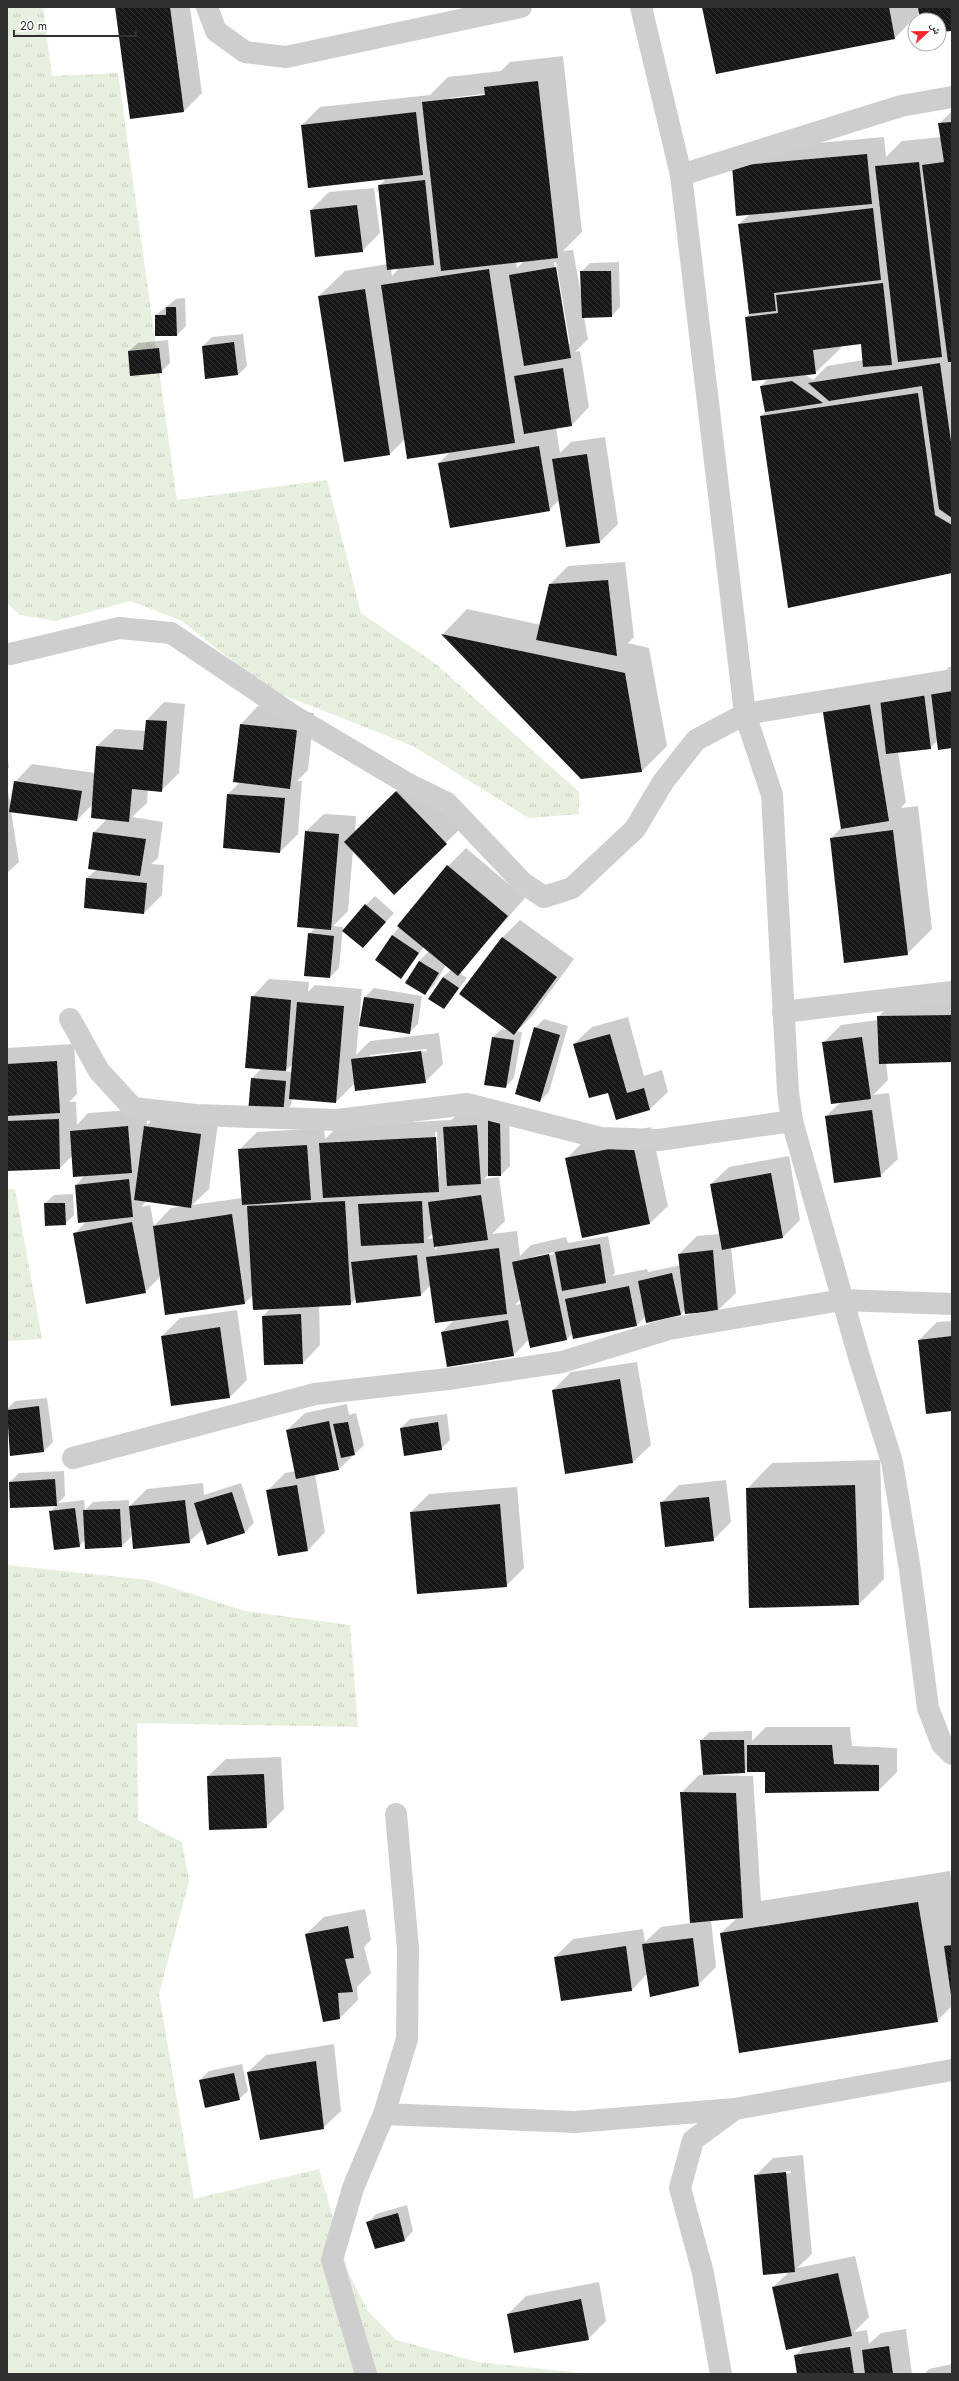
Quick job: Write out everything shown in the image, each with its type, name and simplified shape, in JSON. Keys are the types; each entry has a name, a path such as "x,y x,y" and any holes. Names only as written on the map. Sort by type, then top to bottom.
{"street":[{"path":"207,7 216,31 245,52 286,57 521,7"},
{"path":"642,7 681,175 745,714 772,795 788,1092 792,1121 842,1300 892,1462 910,1570 928,1708 942,1744 952,1754"},
{"path":"681,175 901,106 952,97"},
{"path":"10,654 120,628 171,632 297,718 410,786 448,803 523,883 544,897 572,888 635,829 663,782 696,740 745,714 952,680"},
{"path":"784,1012 952,992"},
{"path":"70,1019 100,1071 133,1108 196,1115 337,1120 467,1104 601,1138 659,1140 792,1121"},
{"path":"73,1458 315,1394 448,1379 562,1362 669,1330 842,1300 952,1304"},
{"path":"366,2374 332,2260 353,2188 384,2114 407,2039 408,1949 396,1814"},
{"path":"384,2114 575,2122 735,2109 952,2070"},
{"path":"721,2374 702,2273 680,2188 693,2140 735,2109"}],"green space":[{"path":"7,7 43,7 52,76 118,73 177,500 327,480 361,613 436,664 579,792 579,814 529,818 413,746 268,689 182,621 131,601 56,621 20,615 7,603"},
{"path":"7,1189 15,1189 42,1339 7,1341"},
{"path":"7,1565 148,1580 245,1611 350,1625 358,1727 137,1723 138,1820 182,1842 189,1881 159,1994 194,2199 319,2169 349,2274 368,2311 396,2340 478,2362 589,2374 7,2374"}],"building":[{"path":"115,7 170,7 184,112 130,119"},
{"path":"702,7 889,7 895,39 716,74"},
{"path":"918,7 952,7 952,31 947,31 947,12 919,12"},
{"path":"538,81 558,258 441,271 422,102 485,95 484,87"},
{"path":"416,112 423,175 308,188 301,125"},
{"path":"952,122 952,362 948,362 922,165 944,162 938,123"},
{"path":"867,154 872,204 736,216 732,166"},
{"path":"919,162 942,357 898,362 875,166"},
{"path":"425,180 434,265 387,270 378,185"},
{"path":"357,205 363,252 315,257 310,210"},
{"path":"873,208 881,280 774,293 776,311 749,314 738,224"},
{"path":"556,267 571,358 524,366 509,275"},
{"path":"489,269 515,443 407,459 381,285"},
{"path":"580,271 611,271 612,317 582,318"},
{"path":"883,283 892,365 863,367 861,344 813,350 816,374 752,381 745,317 778,313 776,295"},
{"path":"365,289 390,455 344,462 318,296"},
{"path":"166,307 176,307 177,336 155,336 155,315 166,315"},
{"path":"234,342 238,375 205,379 202,346"},
{"path":"159,348 162,373 130,376 128,351"},
{"path":"940,363 952,449 952,518 939,509 922,386 829,401 808,383"},
{"path":"563,368 572,426 524,434 514,376"},
{"path":"792,381 823,403 765,412 760,386"},
{"path":"918,393 935,515 952,525 952,573 788,608 760,416"},
{"path":"539,446 550,511 450,528 438,463"},
{"path":"587,454 600,543 566,547 552,459"},
{"path":"608,580 617,656 536,640 549,584"},
{"path":"441,634 625,673 642,772 581,779"},
{"path":"952,682 952,748 938,750 930,685"},
{"path":"924,693 931,749 886,754 880,698"},
{"path":"869,699 889,821 841,829 822,706"},
{"path":"146,720 167,721 162,792 132,789 129,822 91,818 96,746 143,750"},
{"path":"240,724 297,730 290,789 233,782"},
{"path":"14,781 82,791 77,821 9,812"},
{"path":"396,791 447,844 394,895 344,842"},
{"path":"227,794 285,798 280,853 223,848"},
{"path":"893,830 908,955 844,963 830,838"},
{"path":"305,831 339,834 331,930 297,927"},
{"path":"93,832 146,839 140,876 88,869"},
{"path":"447,865 508,916 458,976 397,926"},
{"path":"86,878 147,883 144,914 84,908"},
{"path":"365,904 386,922 363,948 342,931"},
{"path":"308,933 334,936 330,978 304,976"},
{"path":"392,935 419,953 401,979 375,960"},
{"path":"502,937 557,977 514,1035 459,994"},
{"path":"419,961 439,973 425,995 405,983"},
{"path":"443,977 459,988 444,1009 428,999"},
{"path":"251,996 291,1000 286,1071 245,1068"},
{"path":"364,997 414,1004 410,1034 359,1026"},
{"path":"297,1002 344,1006 336,1103 289,1099"},
{"path":"952,1015 952,1062 879,1064 877,1016"},
{"path":"534,1027 560,1035 540,1102 515,1094"},
{"path":"610,1034 627,1093 644,1088 650,1110 616,1120 608,1093 589,1098 573,1044"},
{"path":"492,1037 514,1040 506,1088 484,1085"},
{"path":"862,1037 871,1099 831,1104 822,1042"},
{"path":"421,1051 426,1083 355,1091 351,1059"},
{"path":"57,1061 60,1113 7,1116 7,1064"},
{"path":"251,1078 286,1081 283,1115 248,1112"},
{"path":"872,1110 881,1177 834,1183 825,1116"},
{"path":"59,1119 60,1169 7,1171 7,1121"},
{"path":"488,1120 500,1120 501,1176 488,1176"},
{"path":"477,1125 481,1184 447,1186 443,1127"},
{"path":"128,1126 132,1173 73,1177 70,1131"},
{"path":"144,1126 201,1134 191,1208 134,1200"},
{"path":"436,1137 439,1192 323,1198 319,1143"},
{"path":"633,1144 650,1224 582,1238 565,1158"},
{"path":"307,1145 311,1200 242,1205 238,1149"},
{"path":"771,1173 783,1238 722,1250 710,1184"},
{"path":"129,1179 133,1217 78,1223 75,1185"},
{"path":"481,1195 488,1240 434,1247 428,1202"},
{"path":"345,1201 351,1305 253,1310 247,1206"},
{"path":"422,1201 424,1243 361,1246 358,1204"},
{"path":"44,1203 65,1203 66,1225 45,1226"},
{"path":"232,1214 245,1304 165,1315 153,1226"},
{"path":"132,1222 146,1293 86,1304 73,1233"},
{"path":"600,1244 606,1283 562,1291 555,1252"},
{"path":"499,1248 507,1314 435,1323 426,1257"},
{"path":"713,1250 718,1311 685,1314 678,1254"},
{"path":"549,1254 567,1340 530,1348 512,1262"},
{"path":"417,1255 421,1296 356,1303 351,1262"},
{"path":"672,1273 681,1315 646,1323 638,1281"},
{"path":"629,1286 637,1326 573,1339 565,1299"},
{"path":"301,1314 303,1364 264,1365 262,1316"},
{"path":"508,1320 514,1356 447,1367 441,1332"},
{"path":"220,1327 230,1398 171,1406 161,1336"},
{"path":"952,1336 952,1411 926,1414 918,1340"},
{"path":"620,1379 633,1463 565,1474 552,1390"},
{"path":"39,1406 44,1452 10,1456 7,1410"},
{"path":"329,1421 339,1470 296,1479 286,1430"},
{"path":"348,1422 355,1455 341,1458 333,1424"},
{"path":"438,1422 442,1450 404,1456 400,1428"},
{"path":"55,1479 57,1506 10,1508 9,1482"},
{"path":"297,1485 308,1551 278,1556 266,1490"},
{"path":"855,1485 859,1605 749,1608 746,1488"},
{"path":"232,1492 245,1533 207,1545 194,1503"},
{"path":"709,1497 714,1541 665,1547 660,1502"},
{"path":"185,1500 190,1543 133,1549 129,1506"},
{"path":"500,1504 507,1587 417,1594 410,1512"},
{"path":"75,1508 80,1547 54,1550 49,1511"},
{"path":"120,1509 122,1547 85,1549 83,1510"},
{"path":"700,1740 744,1740 745,1773 703,1775"},
{"path":"747,1745 832,1745 834,1764 879,1765 879,1791 765,1793 765,1772 747,1772"},
{"path":"264,1774 267,1828 209,1830 207,1776"},
{"path":"680,1792 736,1793 743,1918 690,1923"},
{"path":"918,1902 938,2022 739,2053 720,1933"},
{"path":"348,1926 354,1958 345,1959 353,1992 338,1993 340,2019 323,2022 305,1934"},
{"path":"693,1938 699,1986 650,1997 642,1944"},
{"path":"952,1945 952,1995 951,1995 944,1946"},
{"path":"626,1946 632,1991 561,2001 554,1957"},
{"path":"316,2061 324,2129 260,2140 247,2072"},
{"path":"234,2073 240,2100 205,2108 199,2080"},
{"path":"786,2172 795,2272 763,2275 754,2175"},
{"path":"398,2213 405,2241 375,2249 366,2222"},
{"path":"838,2273 852,2336 786,2350 772,2287"},
{"path":"581,2299 589,2340 514,2353 507,2314"},
{"path":"889,2346 893,2374 865,2374 862,2350"},
{"path":"850,2347 854,2374 797,2374 794,2355"}]}
